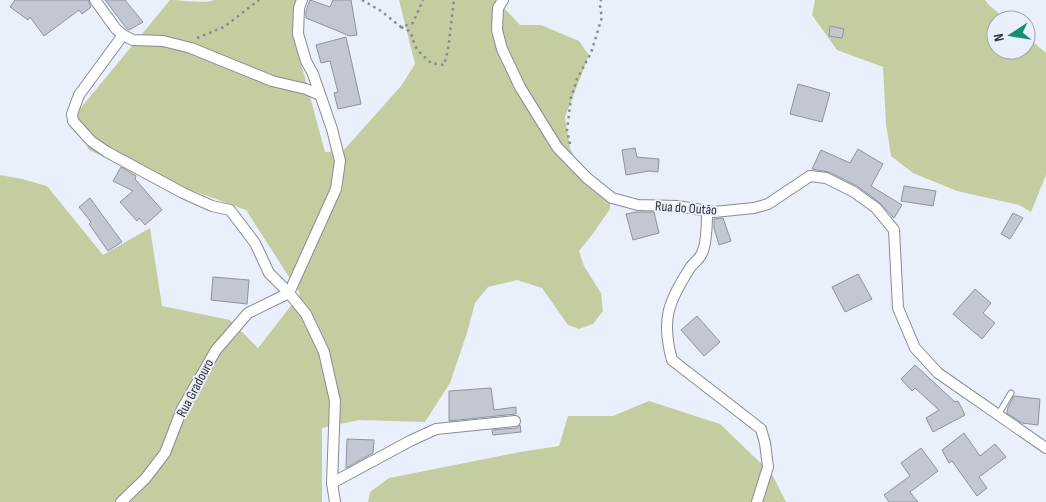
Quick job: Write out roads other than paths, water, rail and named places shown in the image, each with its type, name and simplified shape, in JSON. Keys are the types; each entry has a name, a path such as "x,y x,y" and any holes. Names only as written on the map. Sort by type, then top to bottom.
{"street":[{"path":"95,0 116,29 133,40 163,41 191,48 272,81 306,89 320,95"},
{"path":"290,292 336,189 340,161 332,129 313,74 306,61 298,34 299,8 302,0"},
{"name":"Rua do Outão","path":"503,0 498,8 497,30 502,49 525,95 557,148 587,178 612,198 638,205 677,206 714,212 754,208 768,204 810,176 826,178 854,192 876,208 894,230 898,308 915,348 938,373 1046,448"},
{"path":"123,35 79,95 72,114 73,121 91,141 106,152 182,193 212,206 230,210 255,243 269,273 290,292 306,314 324,352 335,401 332,483 335,502"},
{"path":"707,211 707,230 702,253 691,267 670,304 666,326 668,346 672,360 761,429 766,442 768,467 757,502"},
{"name":"Rua Gradouro","path":"124,500 145,479 165,453 182,409 216,350 248,313 290,292"},
{"path":"332,483 396,448 436,429 515,420"}],"lane":[{"path":"998,415 1011,393"},
{"path":"114,502 124,500"}]}
